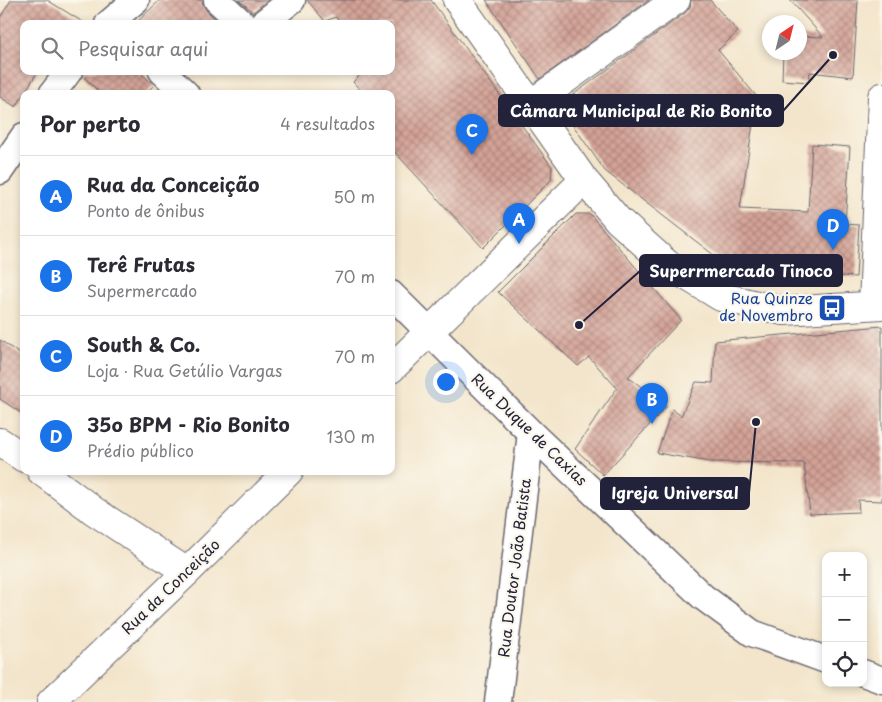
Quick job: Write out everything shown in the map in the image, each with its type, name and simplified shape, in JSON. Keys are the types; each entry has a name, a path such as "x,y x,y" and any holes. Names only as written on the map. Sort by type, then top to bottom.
{"main road":[{"path":"457,0 584,180 618,220 667,264 721,296 784,311 878,305 882,97"},
{"path":"531,104 676,0"},
{"path":"395,366 584,180"},
{"path":"0,442 20,455"},
{"path":"46,475 94,511 187,572"},
{"name":"Rua da Conceição","path":"51,702 285,475"}],"street":[{"path":"217,0 239,20"},
{"path":"267,20 292,0"},
{"path":"55,90 66,75"},
{"path":"166,75 182,90"},
{"path":"0,171 20,142"},
{"name":"Rua Duque de Caxias","path":"395,298 531,434 703,598 752,633 822,659"},
{"name":"Rua Doutor João Batista","path":"498,702 531,434"},
{"path":"867,674 882,680"}],"building":[{"path":"11,0 47,0 80,20 20,20 20,75 36,75 26,90 20,90 20,100 16,107 0,97 0,18"},
{"path":"160,0 202,0 207,11 216,20 139,20"},
{"path":"239,0 268,0 253,12"},
{"path":"307,0 431,0 552,167 551,180 483,248 395,152 395,90 360,90 353,82 360,75 395,75 395,20 338,20 336,17 324,20"},
{"path":"486,0 649,0 540,79"},
{"path":"691,0 710,0 738,32 718,50 757,97 740,209 808,212 812,144 850,147 845,224 859,225 856,277 737,266 719,259 605,171 559,105 685,13 690,7"},
{"path":"790,0 858,0 853,77 810,72 809,82 782,80 783,60 807,60 807,36 823,37 807,19 807,15 803,15"},
{"path":"143,75 154,85 149,90 97,90 83,76"},
{"path":"576,214 590,214 681,320 628,377 667,406 603,475 575,449 617,388 589,357 578,366 498,292"},
{"path":"882,326 882,501 858,500 859,512 810,514 804,463 710,462 657,453 672,409 681,416 696,382 713,383 715,341"},
{"path":"0,340 20,354 20,412 0,399"}],"place":[{"name":"Câmara Municipal de Rio Bonito","path":"833,55"},
{"name":"South & Co.","path":"472,155"},
{"name":"Rua da Conceição","path":"519,244"},
{"name":"35o BPM - Rio Bonito","path":"833,250"},
{"name":"Rua Quinze de Novembro","path":"832,308"},
{"name":"Superrmercado Tinoco","path":"579,325"},
{"name":"Igreja Universal","path":"756,422"},
{"name":"Terê Frutas","path":"652,424"}]}
